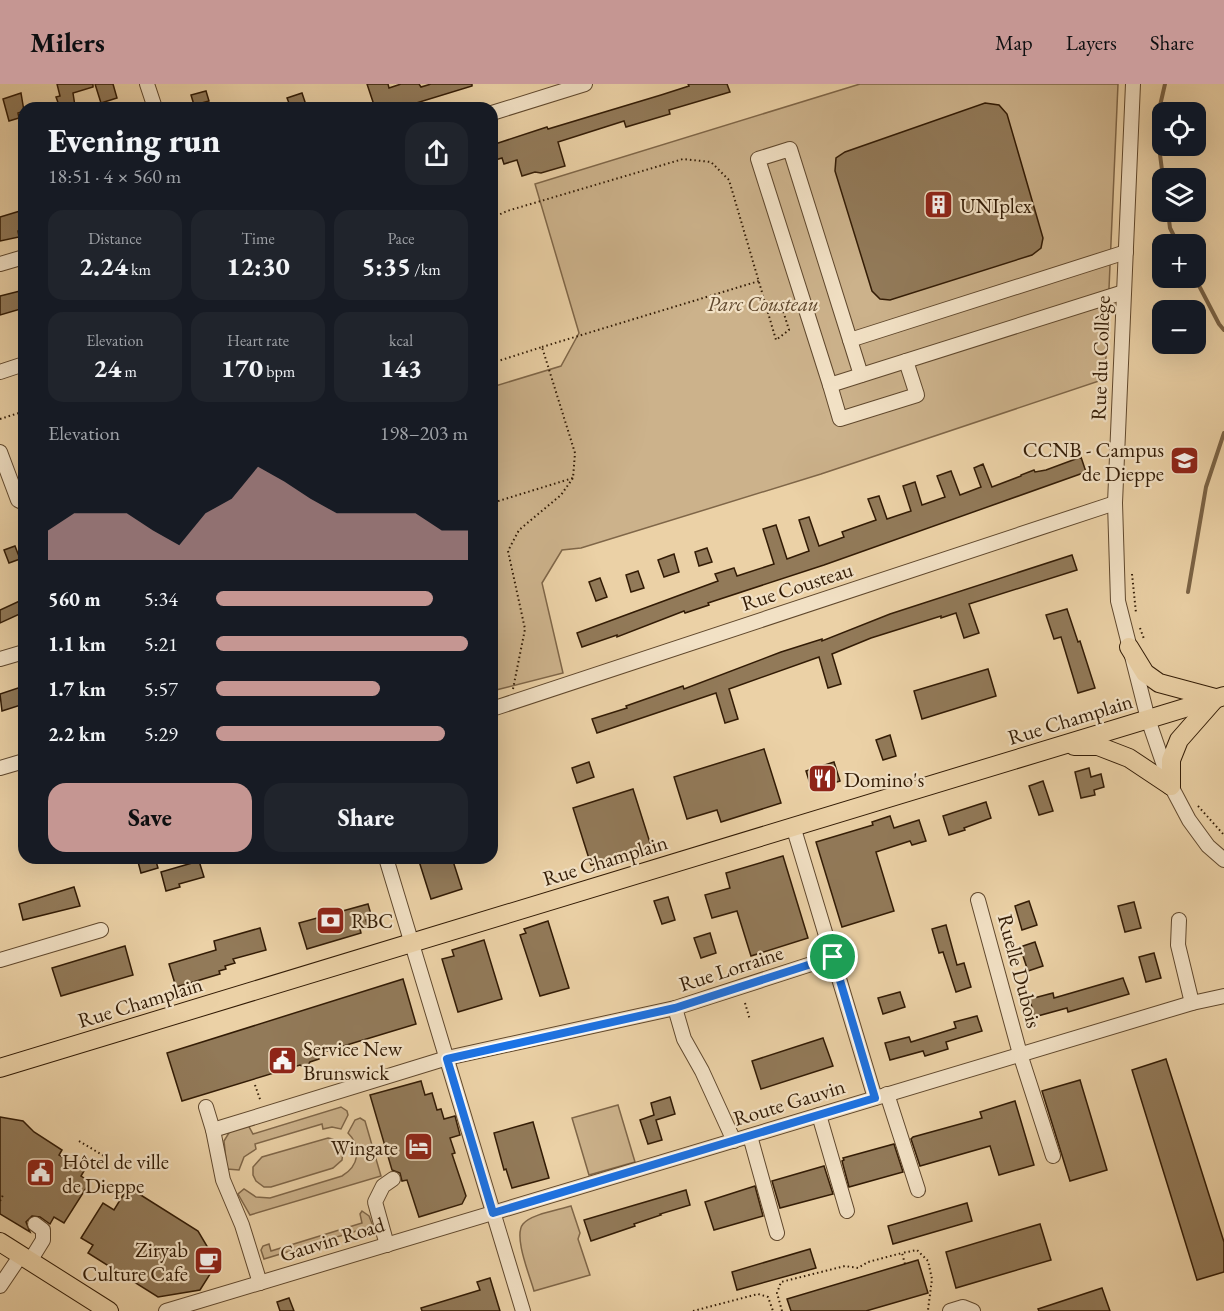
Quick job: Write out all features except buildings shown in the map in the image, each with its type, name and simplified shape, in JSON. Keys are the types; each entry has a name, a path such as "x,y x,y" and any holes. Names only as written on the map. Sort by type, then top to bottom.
{"main road":[{"path":"1137,647 1145,673 1159,683 1220,697"},
{"path":"1171,786 1171,760 1179,740 1220,697"},
{"name":"Rue Champlain","path":"0,1068 1220,697"},
{"path":"1058,746 1098,746 1129,758 1171,786"},
{"path":"0,1242 109,1311"}],"street":[{"path":"147,84 153,102"},
{"path":"498,111 585,84"},
{"name":"Rue du Collège","path":"1132,84 1115,503 1119,601 1137,647 1148,718 1171,786 1189,820 1208,846 1224,860"},
{"path":"861,375 789,149 758,159 840,419 917,395 906,361"},
{"path":"850,340 1126,252"},
{"path":"0,264 18,259"},
{"path":"830,385 1124,292"},
{"path":"0,372 18,366"},
{"path":"0,452 18,500"},
{"name":"Rue Cousteau","path":"498,707 1115,503"},
{"path":"0,659 18,654"},
{"path":"0,768 18,763"},
{"path":"793,826 833,957 881,1096 918,1190"},
{"path":"388,864 523,1311"},
{"name":"Ruelle Dubois","path":"978,900 1020,1054 1053,1156"},
{"path":"1179,920 1178,945 1196,1001"},
{"path":"0,960 101,930"},
{"name":"Rue Lorraine","path":"734,1141 702,1071 684,1039 675,1008 833,957"},
{"name":"Route Gauvin","path":"493,1213 1196,1001 1224,989"},
{"name":"Route Gauvin","path":"1196,1001 1224,996"},
{"path":"213,1130 447,1059 675,1008"},
{"path":"206,1107 223,1180 242,1225 260,1283"},
{"path":"819,1115 847,1211"},
{"path":"750,1136 777,1233"},
{"path":"387,1245 375,1202 383,1186 393,1179"},
{"name":"Gauvin Road","path":"166,1311 181,1309 493,1213"},
{"path":"0,1286 44,1236 44,1230 35,1224"},
{"path":"950,1311 963,1307 973,1311"}],"path":[{"path":"498,215 683,159 711,162 729,180 776,339 789,330 781,304 786,303"},
{"path":"498,361 759,281"},
{"path":"512,695 525,629 508,551 519,530 561,495 573,478 575,453 542,347"},
{"path":"0,419 18,413"},
{"path":"498,502 573,478"},
{"path":"1132,570 1137,647"},
{"path":"1194,799 1206,817 1224,835"},
{"path":"745,1003 750,1020"},
{"path":"255,1084 261,1103"},
{"path":"79,1141 104,1156"},
{"path":"0,1201 4,1193"},
{"path":"782,1311 777,1293 781,1282 845,1266 858,1268 868,1262 916,1250 928,1261 932,1279 928,1310"},
{"path":"902,1253 905,1264"},
{"path":"693,1311 758,1294 768,1297 773,1311"}],"green space":[{"name":"Parc Cousteau","path":"860,84 1118,84 1105,379 821,474 581,548 562,550 542,583 563,673 498,689 498,385 561,366 579,333 535,184"},
{"path":"618,1105 635,1162 589,1175 572,1118"},
{"path":"341,1107 347,1111 348,1115 341,1129 332,1127 323,1129 322,1124 255,1144 256,1149 244,1157 239,1170 227,1169 224,1141 230,1131 248,1125 253,1134"},
{"path":"360,1118 365,1121 381,1176 250,1215 238,1194 244,1189 256,1197 270,1198 342,1176 348,1172 355,1162 357,1150 348,1133 355,1120"},
{"path":"328,1138 340,1145 342,1152 342,1160 333,1168 271,1187 264,1187 256,1181 253,1167 262,1157"},
{"path":"571,1206 580,1233 578,1239 590,1275 534,1291 521,1247 520,1230 523,1224 532,1218"},
{"path":"362,1211 369,1216 373,1226 264,1259 261,1250 263,1246 269,1244 271,1251 362,1223 360,1214"}],"waterway":[{"path":"1162,168 1156,123 1165,84"},
{"path":"1169,222 1173,234"},
{"path":"1200,288 1224,330"},
{"path":"1188,592 1206,487 1224,433"}],"place":[{"name":"UNIplex","path":"939,205"},
{"name":"CCNB - Campus de Dieppe","path":"1185,461"},
{"name":"Domino's","path":"823,779"},
{"name":"RBC","path":"330,920"},
{"name":"Service New Brunswick","path":"282,1060"},
{"name":"Wingate","path":"419,1147"},
{"name":"Hôtel de ville de Dieppe","path":"41,1173"},
{"name":"Ziryab Culture Cafe","path":"209,1261"}],"route":[{"path":"833,957 875,1098 493,1213 447,1059 675,1008 833,957"}]}
